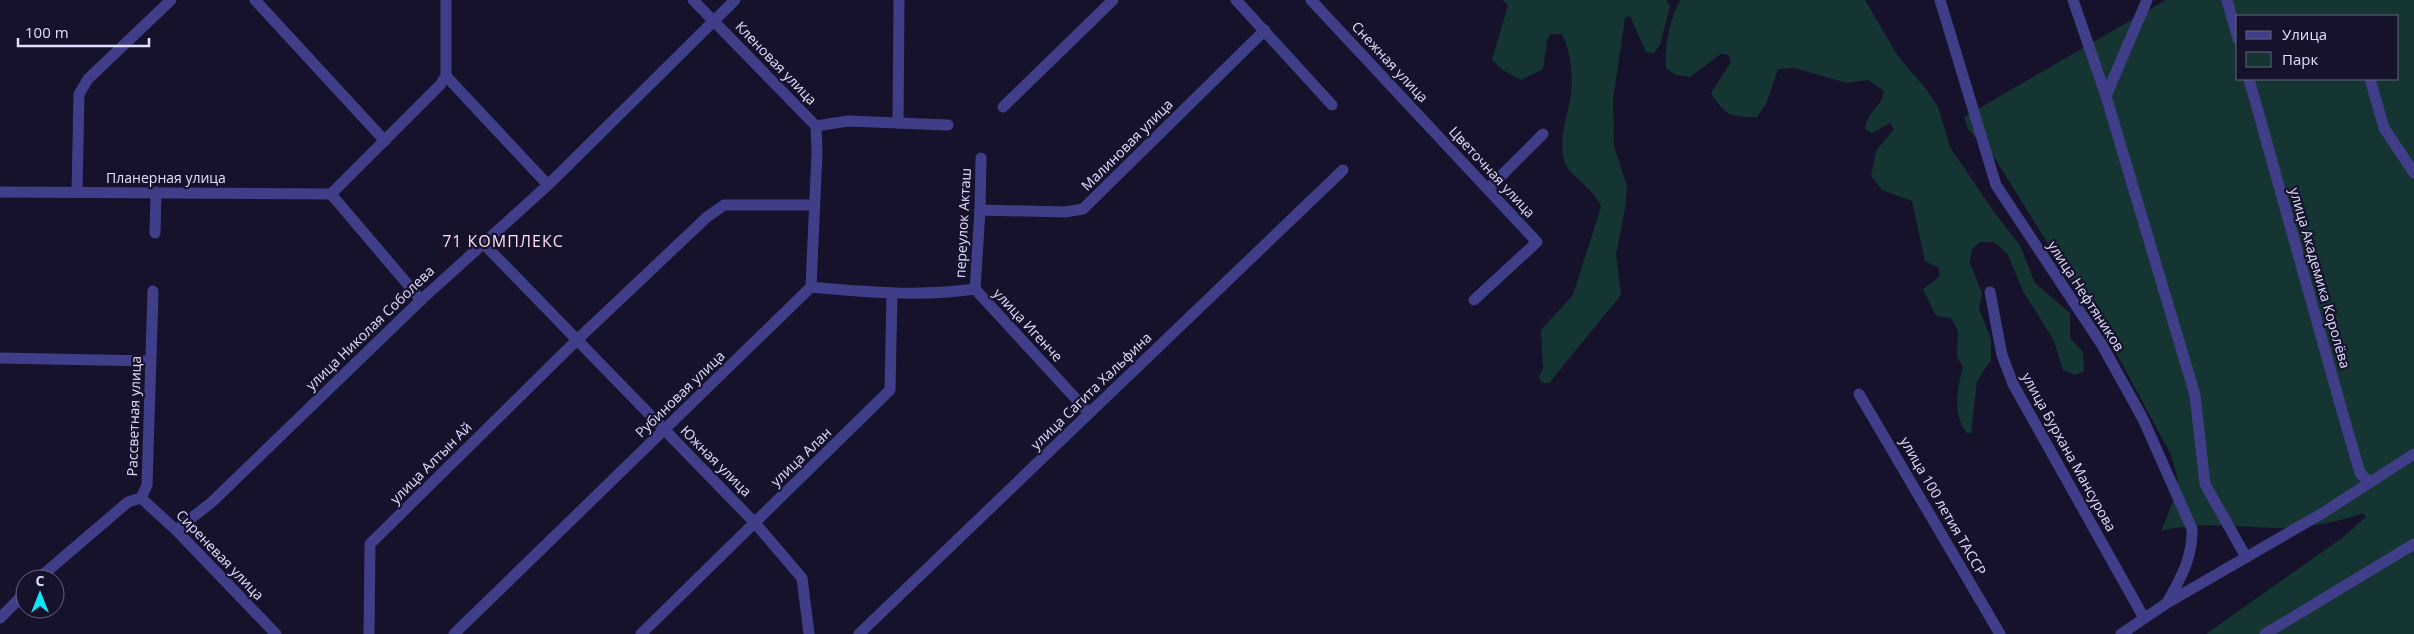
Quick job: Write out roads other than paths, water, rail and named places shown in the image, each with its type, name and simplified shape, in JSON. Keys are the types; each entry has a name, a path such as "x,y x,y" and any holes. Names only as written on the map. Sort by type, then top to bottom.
{"street":[{"path":"77,192 79,94 88,79 171,0"},
{"path":"255,0 385,141"},
{"path":"421,300 331,194 440,85 446,76 446,0"},
{"name":"Кленовая улица","path":"693,0 816,126"},
{"name":"улица Николая Соболева","path":"176,530 212,502 421,300 548,185 735,0"},
{"path":"898,123 899,0"},
{"path":"1003,107 1113,0"},
{"path":"1236,0 1332,104"},
{"name":"Снежная улица","path":"1311,0 1426,123"},
{"name":"улица Нефтяников","path":"1940,0 1996,185 2102,345 2143,419 2192,529 2193,543 2185,570 2167,603"},
{"path":"2073,0 2106,96 2195,395 2205,484 2246,557"},
{"path":"2106,96 2147,0"},
{"path":"2227,0 2236,32"},
{"name":"Малиновая улица","path":"980,210 1065,212 1083,209 1264,30"},
{"path":"446,76 548,185"},
{"name":"улица Академика Королёва","path":"2249,80 2360,473 2369,482"},
{"path":"2370,80 2384,128 2414,173"},
{"path":"811,287 813,205 817,153 816,126 848,121 948,125"},
{"name":"Цветочная улица","path":"1426,123 1537,242 1474,300"},
{"path":"1488,190 1544,134"},
{"name":"переулок Акташ","path":"975,289 981,158"},
{"name":"улица Сагита Хальфина","path":"859,634 1344,170"},
{"name":"Планерная улица","path":"0,192 331,194"},
{"path":"155,233 156,192"},
{"name":"улица Алтын Ай","path":"369,634 370,544 578,339 706,217 724,205 813,205"},
{"name":"Южная улица","path":"483,243 756,523 802,578 809,634"},
{"name":"улица Игенче","path":"811,287 892,293 952,293 975,289 1089,413"},
{"name":"Рубиновая улица","path":"454,634 811,287"},
{"name":"Рассветная улица","path":"141,498 147,484 153,291"},
{"name":"улица Бурхана Мансурова","path":"1990,292 2002,355 2013,384 2144,618"},
{"name":"улица Алан","path":"641,634 890,390 892,293"},
{"path":"0,358 150,361"},
{"name":"улица 100 летия ТАССР","path":"1859,394 2000,634"},
{"path":"2121,634 2167,603 2321,514 2414,454"},
{"path":"50,569 128,502 141,498"},
{"name":"Сиреневая улица","path":"141,498 176,530 276,634"},
{"path":"2265,634 2414,544"},
{"path":"0,618 15,602"}],"district":[{"name":"71 КОМПЛЕКС","path":"503,241"}]}
